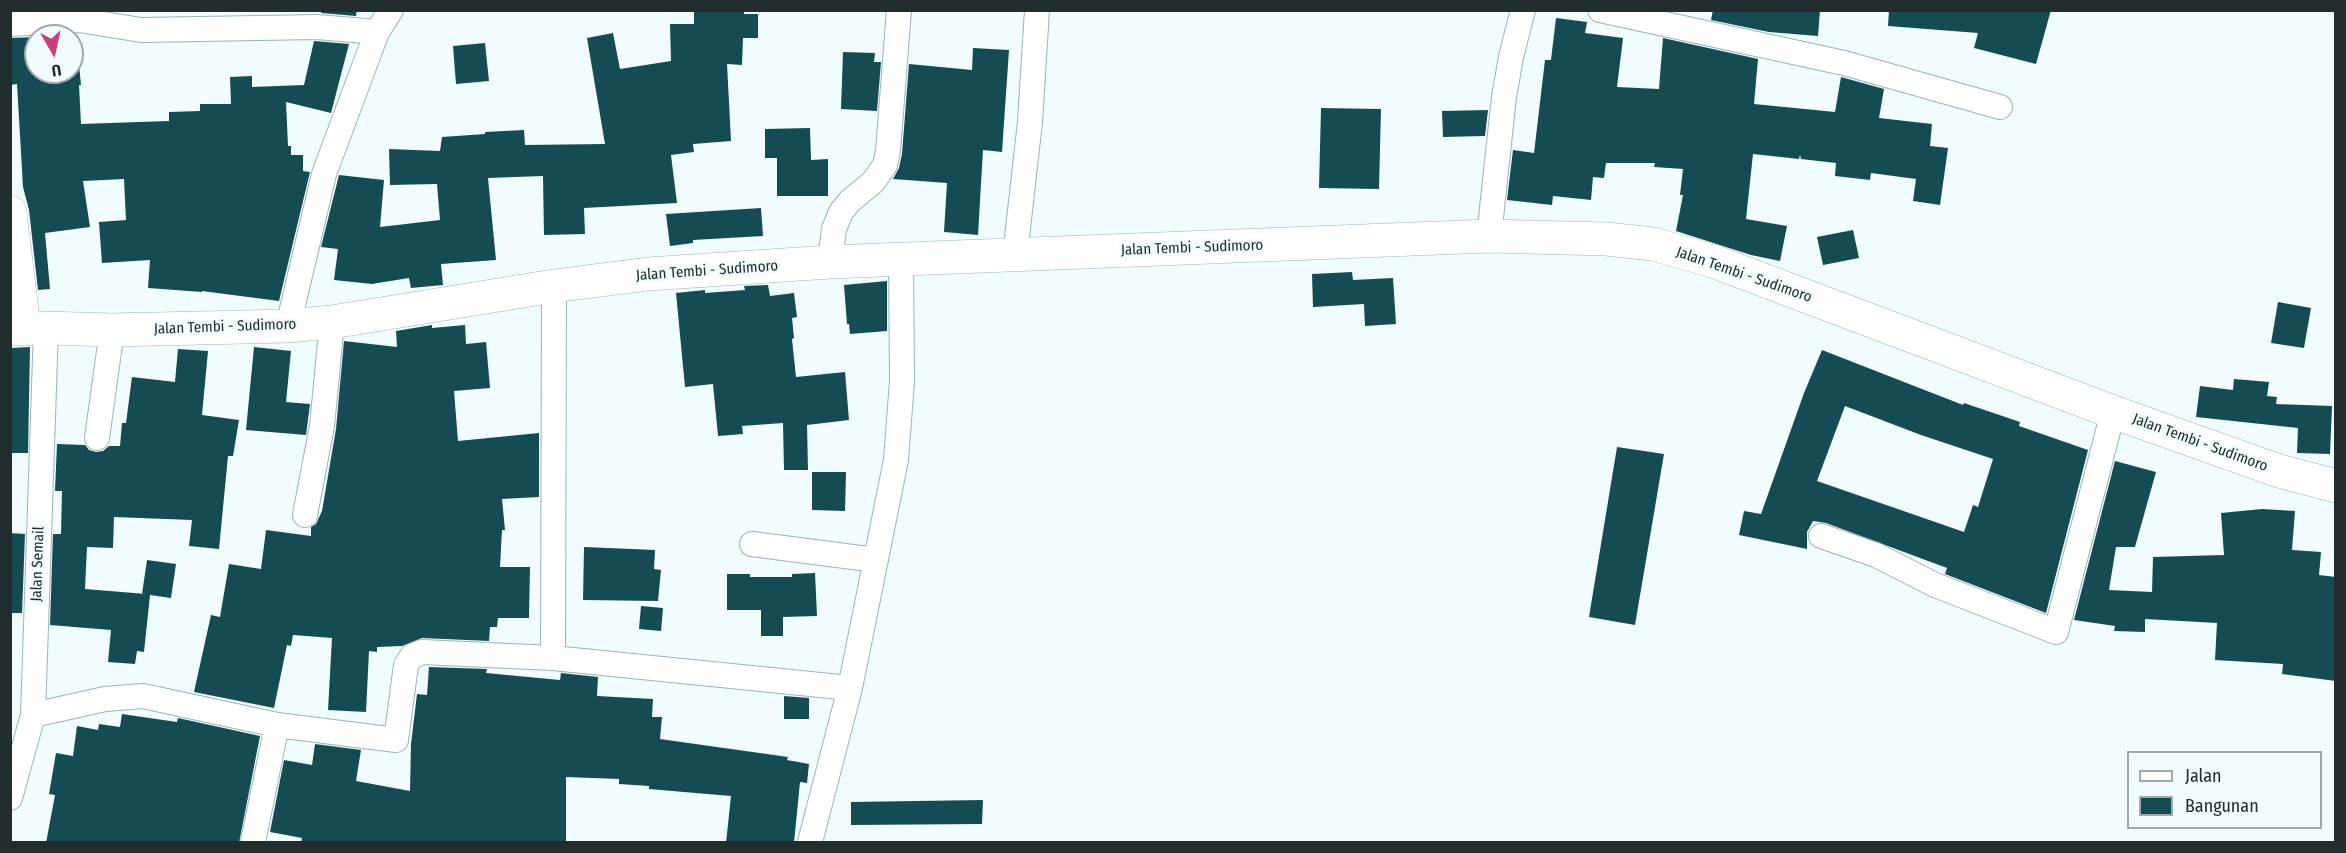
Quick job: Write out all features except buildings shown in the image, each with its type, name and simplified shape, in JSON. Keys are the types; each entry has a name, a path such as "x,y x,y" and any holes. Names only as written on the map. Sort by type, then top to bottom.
{"main road":[{"path":"10,212 27,329"},
{"name":"Jalan Tembi - Sudimoro","path":"27,329 288,327 554,286 648,274 830,262 1489,236 1606,239 1653,244 1713,261 2114,412 2278,471 2336,486"}],"street":[{"path":"288,327 324,174 377,32 391,10"},
{"path":"830,262 834,229 841,212 850,201 873,182 885,165 899,10"},
{"path":"1015,255 1030,122 1037,10"},
{"path":"1489,236 1504,97 1523,10"},
{"path":"1600,10 1844,63 2000,107"},
{"path":"10,24 120,19 141,30 317,27 377,32"},
{"path":"810,843 850,688 897,459 902,381 901,259"},
{"path":"553,658 554,286"},
{"path":"305,515 322,426 332,322"},
{"name":"Jalan Semail","path":"10,798 17,755 33,715 27,329"},
{"path":"97,438 112,330"},
{"path":"1821,536 1876,555 1935,585 2056,632 2114,412"},
{"path":"752,544 876,560"},
{"path":"33,715 105,699 143,696 277,725 396,740 406,665 412,656 422,652 553,658 850,688"},
{"path":"253,843 277,725"}]}
